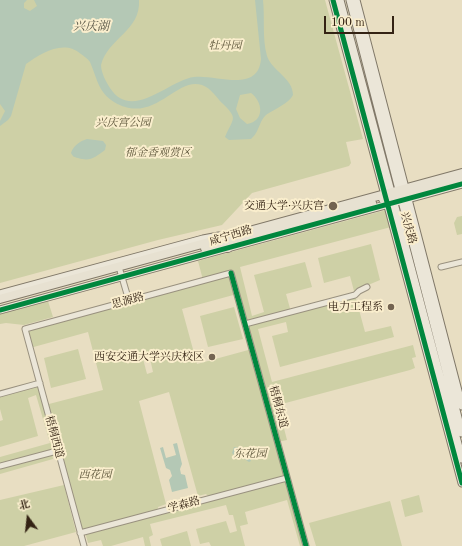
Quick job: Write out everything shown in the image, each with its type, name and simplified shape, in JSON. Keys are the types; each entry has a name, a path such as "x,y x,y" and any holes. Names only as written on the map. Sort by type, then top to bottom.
{"main road":[{"name":"咸宁西路","path":"0,304 397,196 461,175"},
{"name":"咸宁西路","path":"0,299 120,272 237,233 397,196"},
{"path":"205,248 228,248"}],"street":[{"path":"333,0 397,196 462,406"},
{"name":"兴庆路","path":"340,0 397,196 458,425 462,459"},
{"name":"兴庆路","path":"350,0 397,196"},
{"path":"356,0 397,196 462,483"},
{"path":"0,310 120,272 228,248 397,196 462,184"},
{"path":"0,294 203,239 237,233"},
{"path":"441,267 462,262"},
{"path":"120,272 129,301"},
{"name":"思源路","path":"25,329 231,273"},
{"name":"梧桐东道","path":"231,273 306,546"},
{"path":"245,324 355,295 367,287"},
{"name":"梧桐西道","path":"25,329 84,546"},
{"path":"0,394 40,383"},
{"name":"兴庆路","path":"458,425 462,433"},
{"path":"0,466 57,451"},
{"name":"学森路","path":"80,532 287,478"}],"green space":[{"name":"兴庆宫公园","path":"0,0 325,0 363,139 346,142 351,163 349,166 252,193 222,225 158,240 0,283"},
{"path":"386,210 391,227 240,267 252,316 264,312 254,275 305,262 312,287 286,294 291,312 355,295 365,332 391,326 394,337 280,367 272,336 288,332 286,322 258,329 272,382 413,345 416,357 412,358 415,368 410,370 278,405 287,440 278,442 287,478 285,479 303,546 300,546 287,500 245,512 248,524 240,526 245,546 211,546 209,542 200,544 196,529 226,521 230,533 237,531 233,515 229,515 226,505 150,524 153,535 149,537 151,546 145,546 143,537 111,546 103,546 101,540 88,543 85,532 80,533 56,451 52,453 53,459 0,474 0,457 50,443 36,395 28,398 38,436 0,447 0,421 3,420 0,409 0,394 40,383 45,405 103,390 88,332 30,348 25,329 203,280 198,261","holes":["237,294 252,349 197,364 182,309","149,354 153,372 147,374 142,355","169,392 198,496 206,494 210,498 157,512 158,507 166,504 139,401"]},
{"path":"462,216 462,234 457,235 454,223 457,217"},
{"path":"371,244 380,280 354,291 350,276 324,283 318,258"},
{"path":"48,301 53,317 24,325 6,323 0,324 0,314"},
{"path":"234,307 243,339 208,347 200,316"},
{"path":"78,349 86,379 51,388 44,358"},
{"path":"64,485 76,532 24,546 0,546 0,500"},
{"path":"419,495 423,512 405,517 401,500"},
{"path":"390,501 402,546 316,546 309,523"},
{"path":"187,531 191,546 162,546 160,539"}],"water":[{"name":"兴庆湖","path":"0,0 27,0 24,3 24,8 30,11 37,6 34,0 139,0 138,11 135,19 130,27 110,48 101,65 104,77 110,88 119,97 129,101 140,100 151,96 184,80 194,77 235,80 252,76 258,70 261,59 255,0 263,0 265,49 267,56 273,66 290,84 293,95 285,103 263,118 256,133 251,139 229,140 225,137 232,122 233,116 231,112 205,86 192,84 183,87 153,105 141,108 128,108 114,102 104,94 90,62 86,58 74,50 60,48 46,52 26,64 11,116 0,126 0,121 5,111 0,104","holes":["251,93 260,106 259,115 257,119 247,124 240,118 236,109 240,95"]},
{"path":"87,139 103,141 106,145 105,150 90,159 82,159 73,156 71,153 73,148 79,142"},
{"path":"177,443 182,464 180,469 181,474 185,475 188,488 172,492 169,480 172,476 170,470 166,468 160,448 163,447 166,458 176,455 173,444"},
{"path":"234,447 240,448 241,451 236,450 235,452 238,455 249,456 251,461 249,462 243,458 237,458 232,453"}],"cycle path":[{"path":"333,0 462,483"},
{"path":"0,310 462,184"},
{"path":"231,273 306,546"}],"place":[{"name":"交通大学·兴庆宫","path":"333,206"},
{"name":"电力工程系","path":"391,307"},
{"name":"西安交通大学兴庆校区","path":"212,357"}],"park label":[{"name":"牡丹园","path":"225,46"},
{"name":"郁金香观赏区","path":"158,153"},
{"name":"东花园","path":"250,454"},
{"name":"西花园","path":"95,475"}]}
